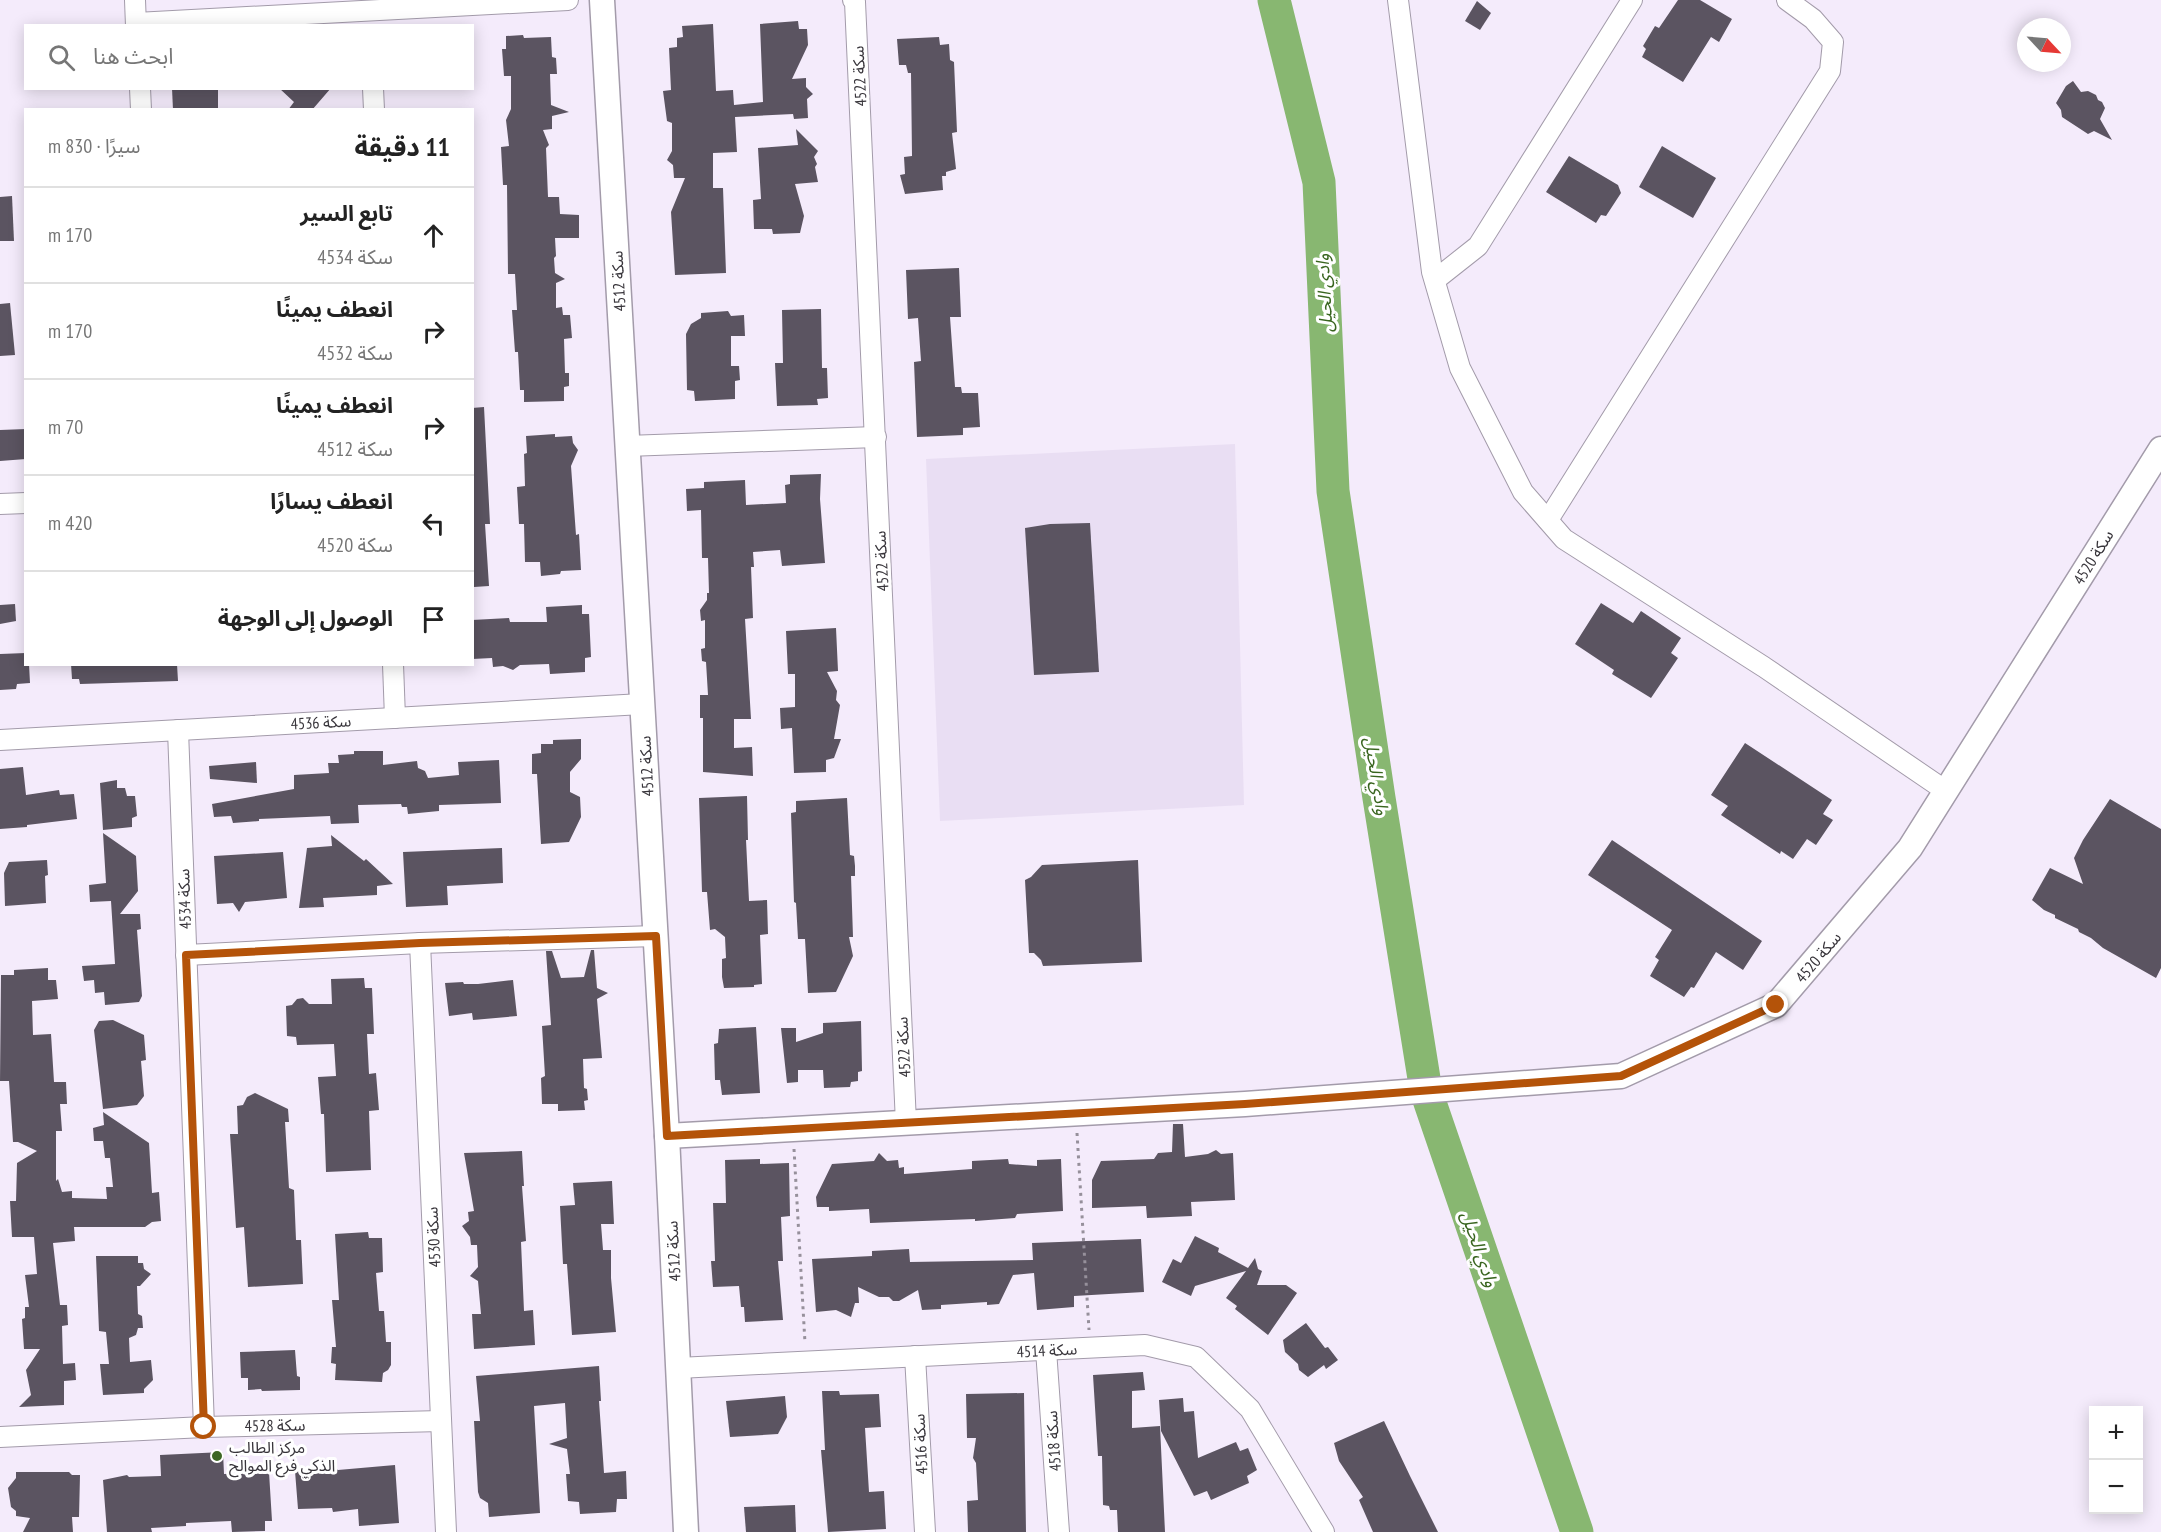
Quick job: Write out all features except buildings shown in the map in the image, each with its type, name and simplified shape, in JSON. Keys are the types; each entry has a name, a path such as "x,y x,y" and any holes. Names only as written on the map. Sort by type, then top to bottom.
{"street":[{"path":"135,0 136,24 371,18 568,0"},
{"name":"سكة 4512","path":"602,0 667,1136 686,1532"},
{"name":"سكة 4522","path":"853,0 855,2 876,437 906,1123"},
{"path":"1398,0 1435,280 1460,368 1523,492 1564,539 1764,667 1946,791"},
{"path":"1435,280 1478,246 1632,0"},
{"path":"1548,520 1830,71 1833,42 1814,19 1787,0"},
{"path":"140,90 141,108"},
{"path":"373,90 374,108"},
{"path":"627,446 876,437"},
{"name":"سكة 4520","path":"667,1136 1245,1104 1621,1076 1776,1005 1910,848 2161,449"},
{"path":"0,504 24,503"},
{"path":"393,666 395,718"},
{"name":"سكة 4536","path":"0,740 642,704"},
{"name":"سكة 4534","path":"178,730 204,1427"},
{"path":"186,955 420,943 656,936"},
{"name":"سكة 4530","path":"420,943 446,1532"},
{"name":"سكة 4514","path":"678,1368 1145,1345 1196,1357 1250,1409 1324,1532"},
{"name":"سكة 4518","path":"1046,1350 1059,1532"},
{"name":"سكة 4516","path":"915,1356 925,1532"},
{"name":"سكة 4528","path":"0,1437 204,1427 441,1421"}],"path":[{"path":"1076,1113 1090,1347"},
{"path":"793,1129 806,1362"}],"shaded area":[{"path":"1235,444 1244,805 940,821 926,459"}],"waterway":[{"name":"وادي الحيل","path":"1274,0 1319,182 1333,491 1426,1091 1577,1532"}],"place":[{"name":"مركز الطالب الذكي فرع الموالح","path":"217,1456"}],"route":[{"path":"204,1427 186,955 420,943 656,936 667,1136 1245,1104 1621,1076 1776,1005"}]}
